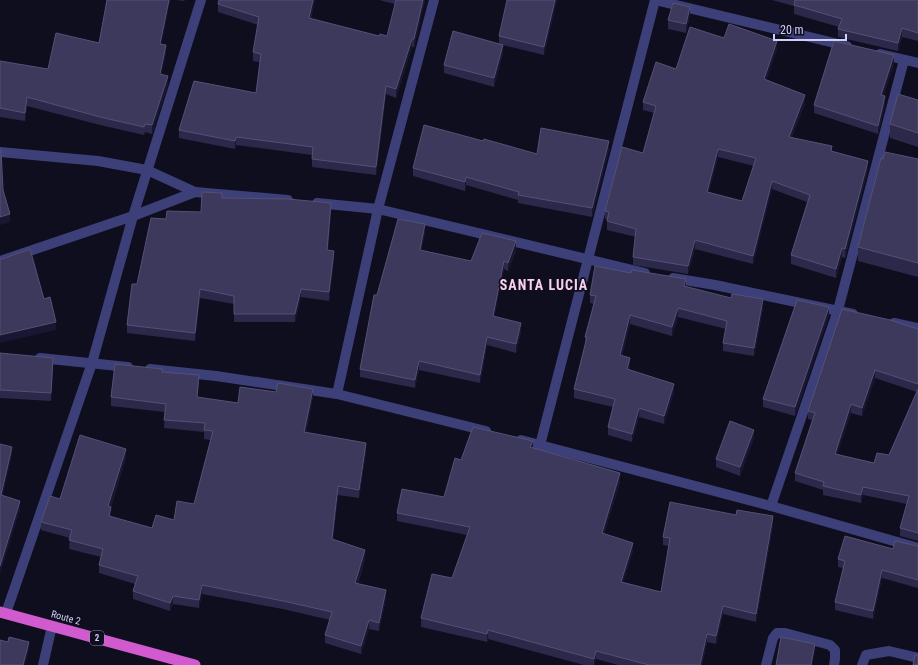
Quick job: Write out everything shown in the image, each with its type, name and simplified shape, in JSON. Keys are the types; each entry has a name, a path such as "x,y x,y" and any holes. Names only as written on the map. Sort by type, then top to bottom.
{"highway":[{"name":"Route 2","path":"3,613 195,665"}],"street":[{"path":"3,613 92,363 133,216 201,0"},
{"path":"337,394 378,209 434,0"},
{"path":"540,444 655,0 857,48"},
{"path":"873,52 918,63"},
{"path":"771,506 838,310 904,60"},
{"path":"0,152 98,161 147,170 195,192 378,209 635,272 722,286 860,315"},
{"path":"0,261 133,216 195,192"},
{"path":"882,320 918,328"},
{"path":"31,358 216,376 337,394 495,433"},
{"path":"510,437 771,506 918,548"},
{"path":"43,665 52,626"},
{"path":"766,665 773,638 777,633 785,633 830,645 835,650 834,665"},
{"path":"862,665 866,655 889,651 918,658"}],"building":[{"path":"107,0 169,0 160,44 166,45 160,74 168,76 152,125 145,124 144,127 100,117 27,97 25,113 0,108 0,61 48,69 56,33 99,43"},
{"path":"219,0 313,0 309,18 379,36 380,34 387,36 396,0 423,0 414,39 412,39 396,89 386,86 376,167 312,159 313,147 236,137 235,141 179,130 194,81 256,93 261,54 253,52 259,17 218,4"},
{"path":"507,0 555,0 544,47 499,36"},
{"path":"795,0 918,0 918,33 902,28 898,43 838,29 842,19 794,5"},
{"path":"673,3 690,7 686,24 668,20"},
{"path":"729,24 777,41 764,79 805,95 789,137 832,146 831,151 868,161 845,249 842,248 836,269 791,255 810,195 772,181 753,256 695,240 688,266 633,257 636,229 607,221 609,212 605,211 622,147 643,153 656,106 643,102 656,62 676,69 690,27 724,38","holes":["718,149 756,158 742,201 707,192"]},
{"path":"453,31 503,45 494,78 444,65"},
{"path":"834,41 894,55 881,95 885,96 878,126 814,105"},
{"path":"898,94 918,100 918,133 890,124"},
{"path":"424,125 483,141 484,139 537,154 541,128 609,141 592,208 518,195 519,192 466,177 465,182 413,168"},
{"path":"0,150 3,190 10,214 0,217"},
{"path":"885,152 918,159 918,263 858,247 881,158 883,159"},
{"path":"202,192 222,193 222,198 288,199 331,203 327,250 334,251 329,292 301,289 295,314 234,314 234,296 200,289 195,333 127,325 132,284 137,284 151,218 166,219 167,211 201,212"},
{"path":"398,219 425,224 420,250 471,261 482,233 516,241 508,263 504,261 493,316 521,323 516,344 487,337 480,375 419,361 415,380 360,369 374,295 377,295"},
{"path":"30,249 44,299 50,297 56,322 0,335 0,259"},
{"path":"595,266 631,273 632,270 686,279 684,286 731,298 732,294 763,299 754,348 723,343 727,321 678,308 672,327 630,315 620,355 630,358 627,369 674,384 664,416 639,408 632,434 608,427 615,399 574,389 587,337 585,337 596,296 590,295"},
{"path":"797,300 829,307 795,407 763,399"},
{"path":"842,309 890,320 918,329 918,384 875,370 862,408 851,404 835,454 874,463 877,453 889,455 918,389 918,533 900,528 909,496 863,487 861,495 823,486 824,482 795,473 815,413 808,411"},
{"path":"0,353 53,358 51,393 0,390"},
{"path":"115,364 162,369 162,372 199,375 197,397 238,403 240,387 276,392 278,383 313,389 304,432 366,443 359,490 338,486 332,539 365,550 355,583 386,590 379,623 369,620 361,646 325,635 332,612 202,585 199,600 173,596 170,603 133,591 138,576 99,565 103,549 69,540 72,530 41,522 50,496 60,499 80,435 126,449 108,506 111,507 109,516 152,528 156,515 174,520 177,501 194,504 213,431 204,430 205,423 164,420 166,404 111,397"},
{"path":"730,421 754,430 740,467 716,459"},
{"path":"473,427 533,441 530,447 620,473 602,533 633,543 621,582 661,592 670,538 663,537 670,502 736,515 737,510 773,516 756,614 723,606 716,636 707,634 700,665 649,665 596,651 594,659 488,630 487,634 421,618 432,574 452,578 470,527 397,513 402,489 444,497 455,458 461,460"},
{"path":"0,444 12,447 1,495 20,501 0,566"},
{"path":"845,536 893,549 895,541 918,546 918,580 882,570 873,611 835,602 845,561 838,559"},
{"path":"9,637 29,642 23,665 0,665 0,640 8,642"},
{"path":"781,637 815,644 811,665 776,665"},
{"path":"915,655 918,656 918,665 913,665"}],"district":[{"name":"SANTA LUCIA","path":"544,285"}]}
